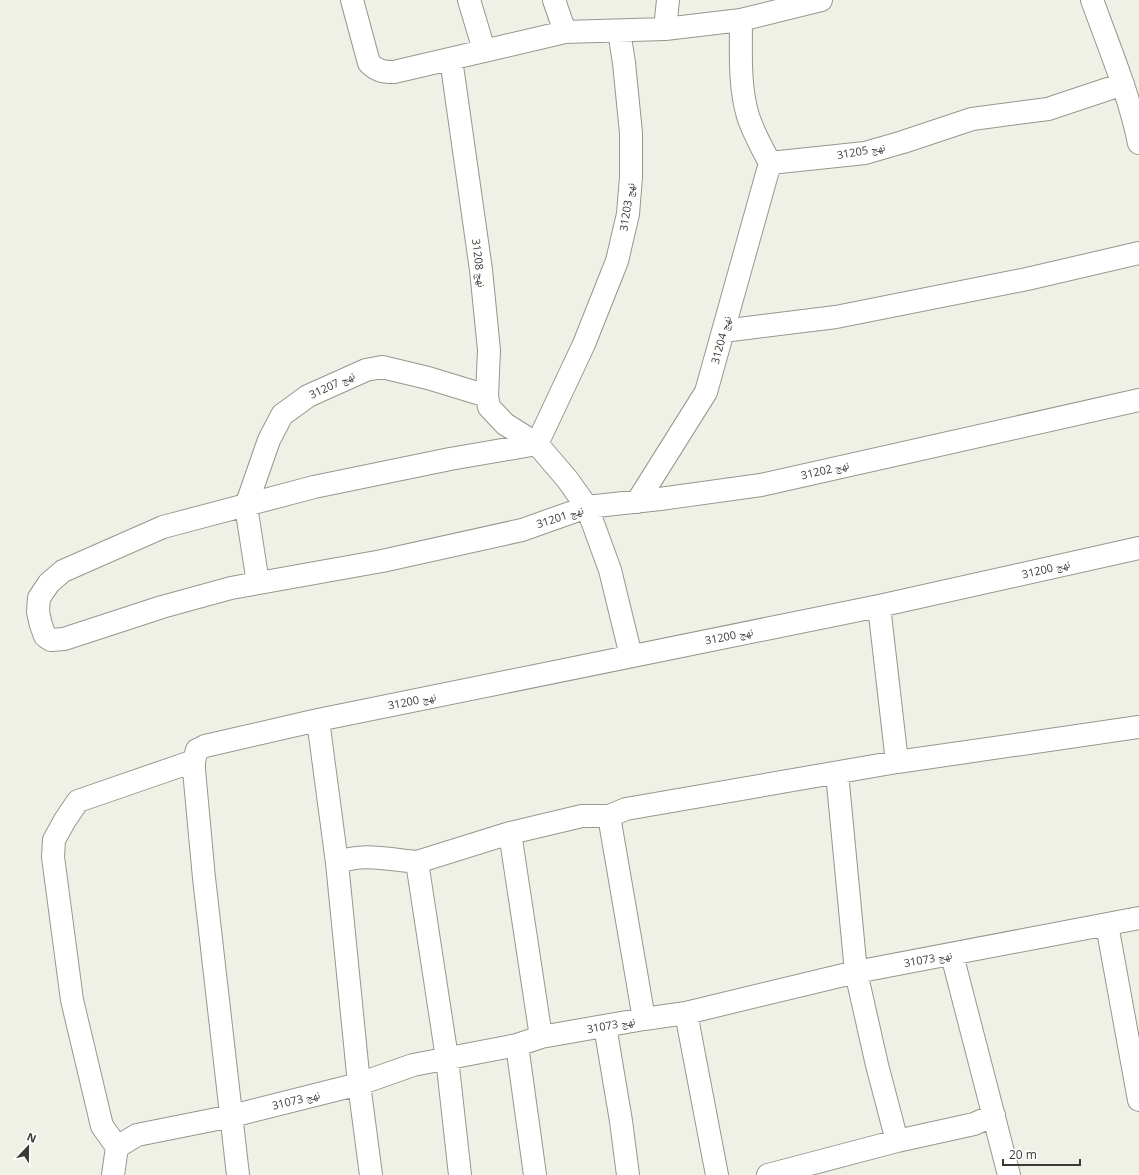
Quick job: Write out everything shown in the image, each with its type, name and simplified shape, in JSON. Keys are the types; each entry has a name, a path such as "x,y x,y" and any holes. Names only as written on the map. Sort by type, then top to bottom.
{"street":[{"path":"352,0 369,63 374,68 383,72 394,72 565,32 665,29 740,20 821,0"},
{"path":"469,0 484,50"},
{"path":"554,0 565,32"},
{"path":"665,29 668,0"},
{"path":"1092,0 1123,84 1136,126 1139,143"},
{"path":"740,20 743,94 753,130 770,163"},
{"name":"نهج 31203","path":"537,444 584,344 617,261 628,214 632,177 631,133 624,63 619,31"},
{"name":"نهج 31208","path":"451,59 481,270 489,350 487,396 489,407 505,424 537,444"},
{"name":"نهج 31205","path":"770,163 865,153 972,119 1048,108 1123,84"},
{"name":"نهج 31204","path":"637,502 706,392 770,163"},
{"path":"724,331 836,317 1027,279 1139,253"},
{"name":"نهج 31207","path":"258,583 246,506 269,440 282,415 308,396 366,370 382,367 428,378 487,396"},
{"name":"نهج 31202","path":"587,507 637,502 761,484 1139,400"},
{"path":"537,444 567,479 587,507"},
{"name":"نهج 31201","path":"537,444 450,459 314,487 163,527 63,571 48,583 39,598 38,612 41,626 45,636 51,640 64,639 162,607 230,588 382,561 522,530 587,507 610,570 631,656"},
{"name":"نهج 31200","path":"117,1147 102,1126 72,1000 53,856 54,840 78,801 195,756 205,746 318,720 879,606 1139,548"},
{"path":"879,606 897,762"},
{"path":"318,720 337,863 359,1084 371,1175"},
{"path":"337,863 366,857 417,862 510,833 582,816 609,816 626,809 897,762 1139,727"},
{"path":"195,756 204,878 238,1175"},
{"path":"837,773 856,972 877,1064 897,1141"},
{"path":"609,816 644,1019"},
{"path":"510,833 541,1036"},
{"path":"417,862 447,1058 460,1175"},
{"name":"نهج 31073","path":"117,1147 137,1135 232,1116 359,1084 413,1065 517,1045 541,1036 686,1013 856,972 1139,918"},
{"path":"1107,925 1139,1100"},
{"path":"952,954 1009,1175"},
{"path":"686,1013 717,1175"},
{"path":"605,1026 621,1121 628,1175"},
{"path":"517,1045 535,1175"},
{"path":"768,1175 897,1141 974,1124 994,1115"},
{"path":"113,1175 117,1147"}]}
